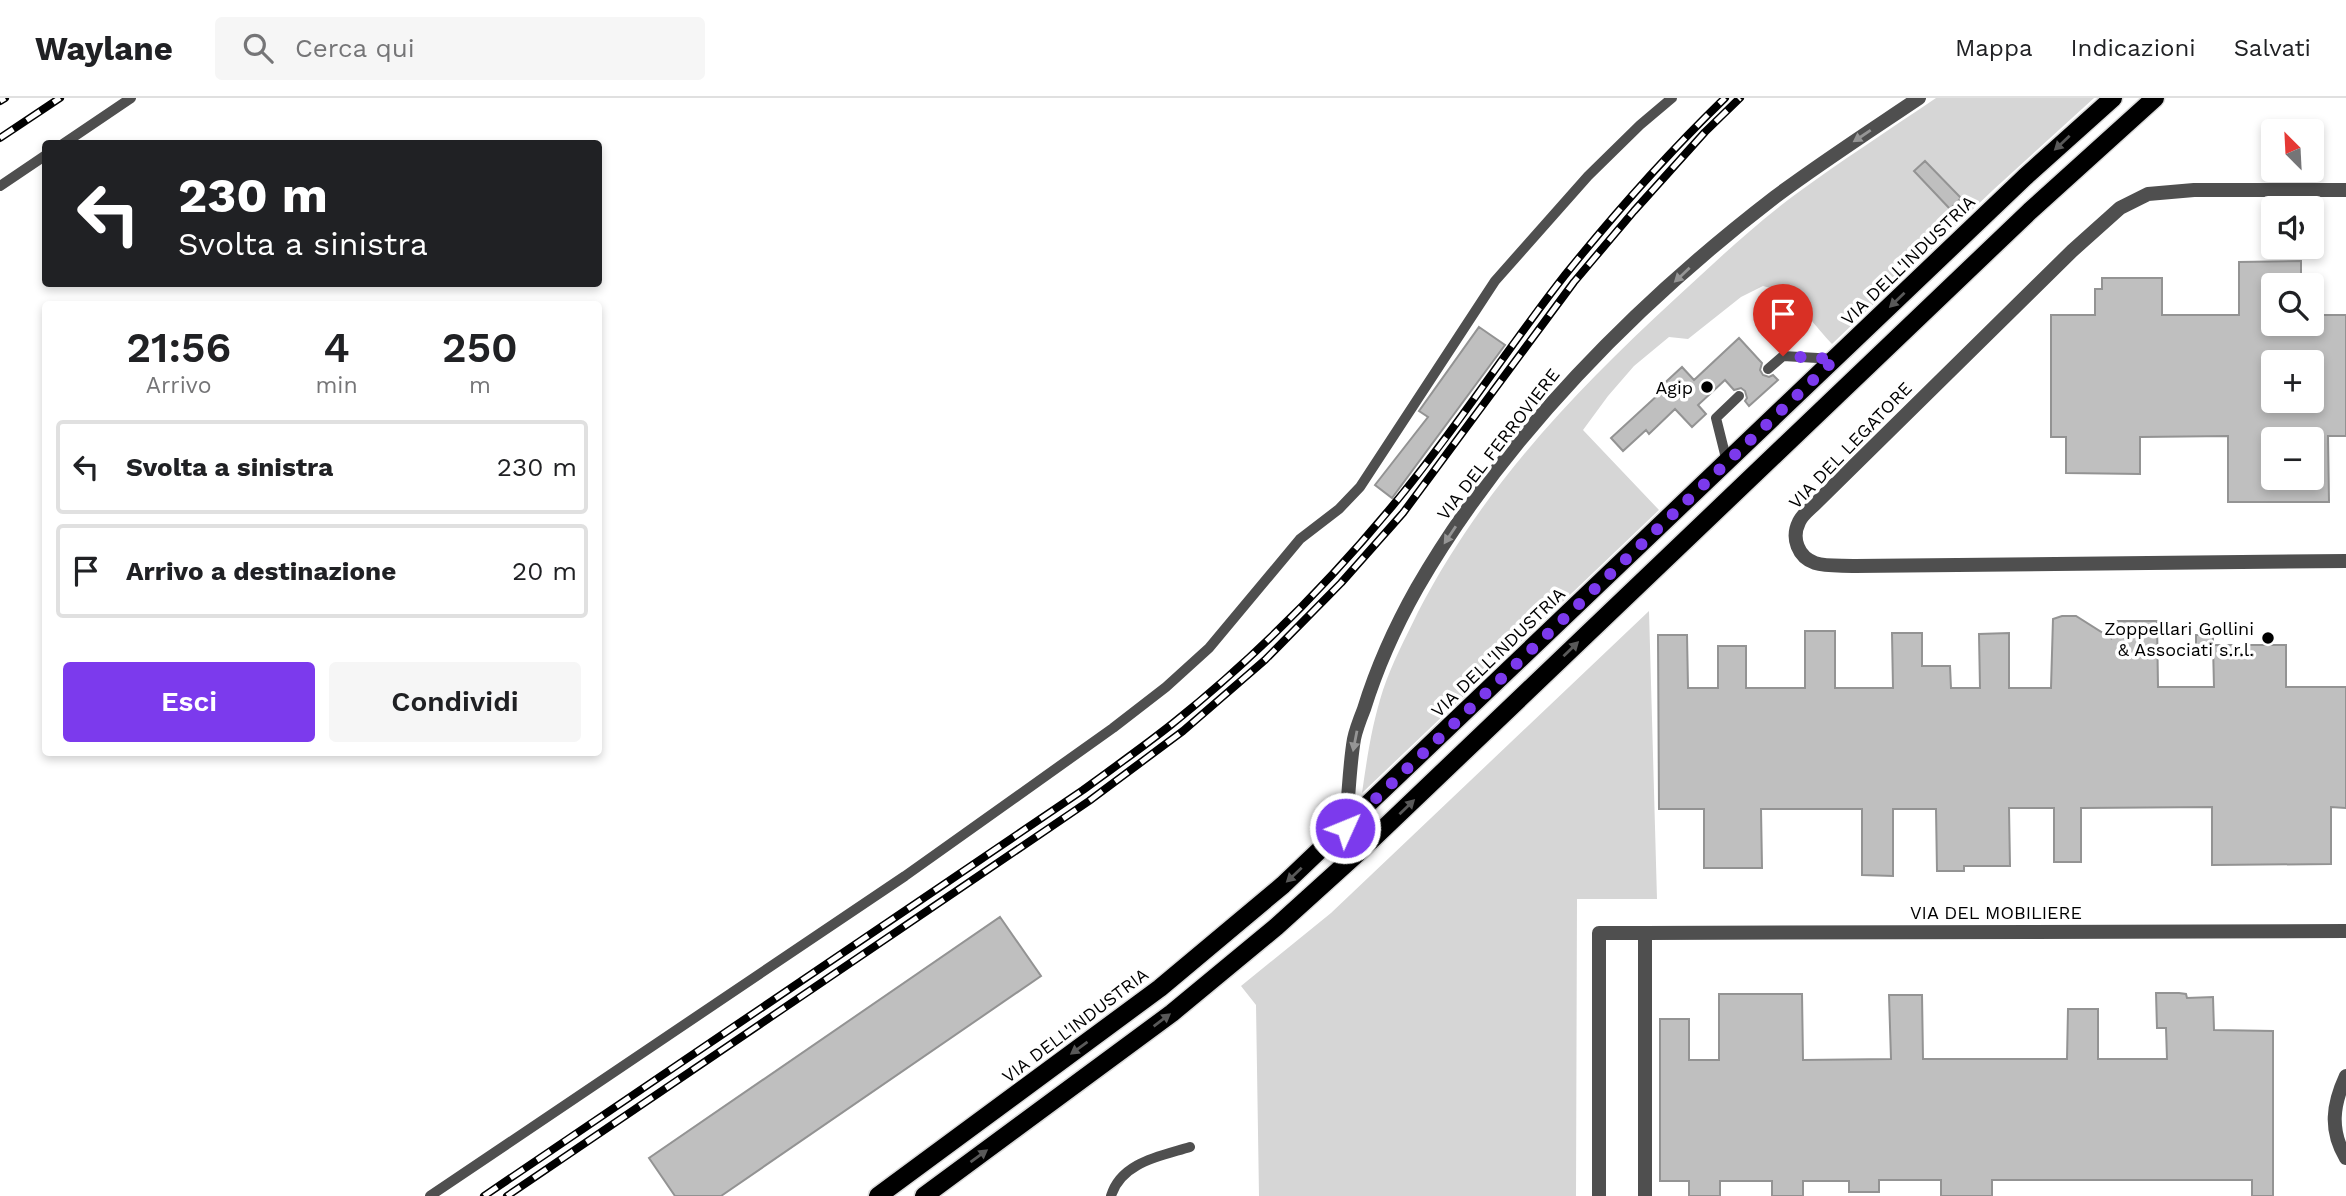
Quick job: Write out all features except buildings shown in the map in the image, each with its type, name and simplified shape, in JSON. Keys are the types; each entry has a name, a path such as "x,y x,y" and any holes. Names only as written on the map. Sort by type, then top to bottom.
{"main road":[{"name":"VIA DELL'INDUSTRIA","path":"878,1196 1160,988 1283,885 2025,177 2113,98"},
{"path":"924,1196 1172,1013 1276,927 1381,832 2030,211 2155,98"}],"street":[{"name":"VIA DEL FERROVIERE","path":"1345,828 1354,738 1372,683 1398,622 1467,509 1519,441 1575,377 1710,249 1776,197 1919,98"},
{"name":"VIA DEL LEGATORE","path":"2346,190 2194,190 2148,194 2120,208 2072,251 1814,505 1800,520 1796,533 1798,550 1818,564 2346,561"},
{"name":"VIA DEL MOBILIERE","path":"1599,1196 1599,933 2346,931"},
{"path":"1645,933 1645,1196"},
{"path":"2346,1076 2336,1097 2334,1122 2340,1148 2346,1157"}],"lane":[{"path":"69,140 131,98"},
{"path":"430,1196 916,868 1050,775 1166,687 1209,648 1300,539 1339,509 1360,487 1495,281 1588,176 1672,98"},
{"path":"0,186 42,158"},
{"path":"1768,369 1783,356 1835,359"},
{"path":"1727,462 1716,418 1739,396"},
{"path":"1111,1196 1120,1179 1136,1165 1190,1147"}],"shaded area":[{"path":"1936,98 2094,98 1832,344 1793,302 1774,289 1763,286 1741,297 1688,339 1669,337 1634,366 1583,430 1659,510 1362,793 1370,741 1383,690 1418,612 1471,524 1533,444 1601,370 1749,231 1813,182"},
{"path":"1649,611 1657,899 1577,899 1576,1196 1259,1196 1256,1005 1241,986 1331,913"}],"railway":[{"path":"0,101 5,98"},
{"path":"0,138 60,98"},
{"path":"484,1196 1083,790 1172,724 1232,673 1289,620 1369,534 1438,448 1543,303 1584,252 1663,162 1725,98"},
{"path":"507,1196 1089,801 1183,731 1265,660 1341,583 1403,513 1574,282 1705,132 1740,98"}],"place":[{"name":"Agip","path":"1707,387"},
{"name":"Zoppellari Gollini & Associati s.r.l.","path":"2268,638"}],"route":[{"path":"1345,828 1835,359 1783,356"}]}
